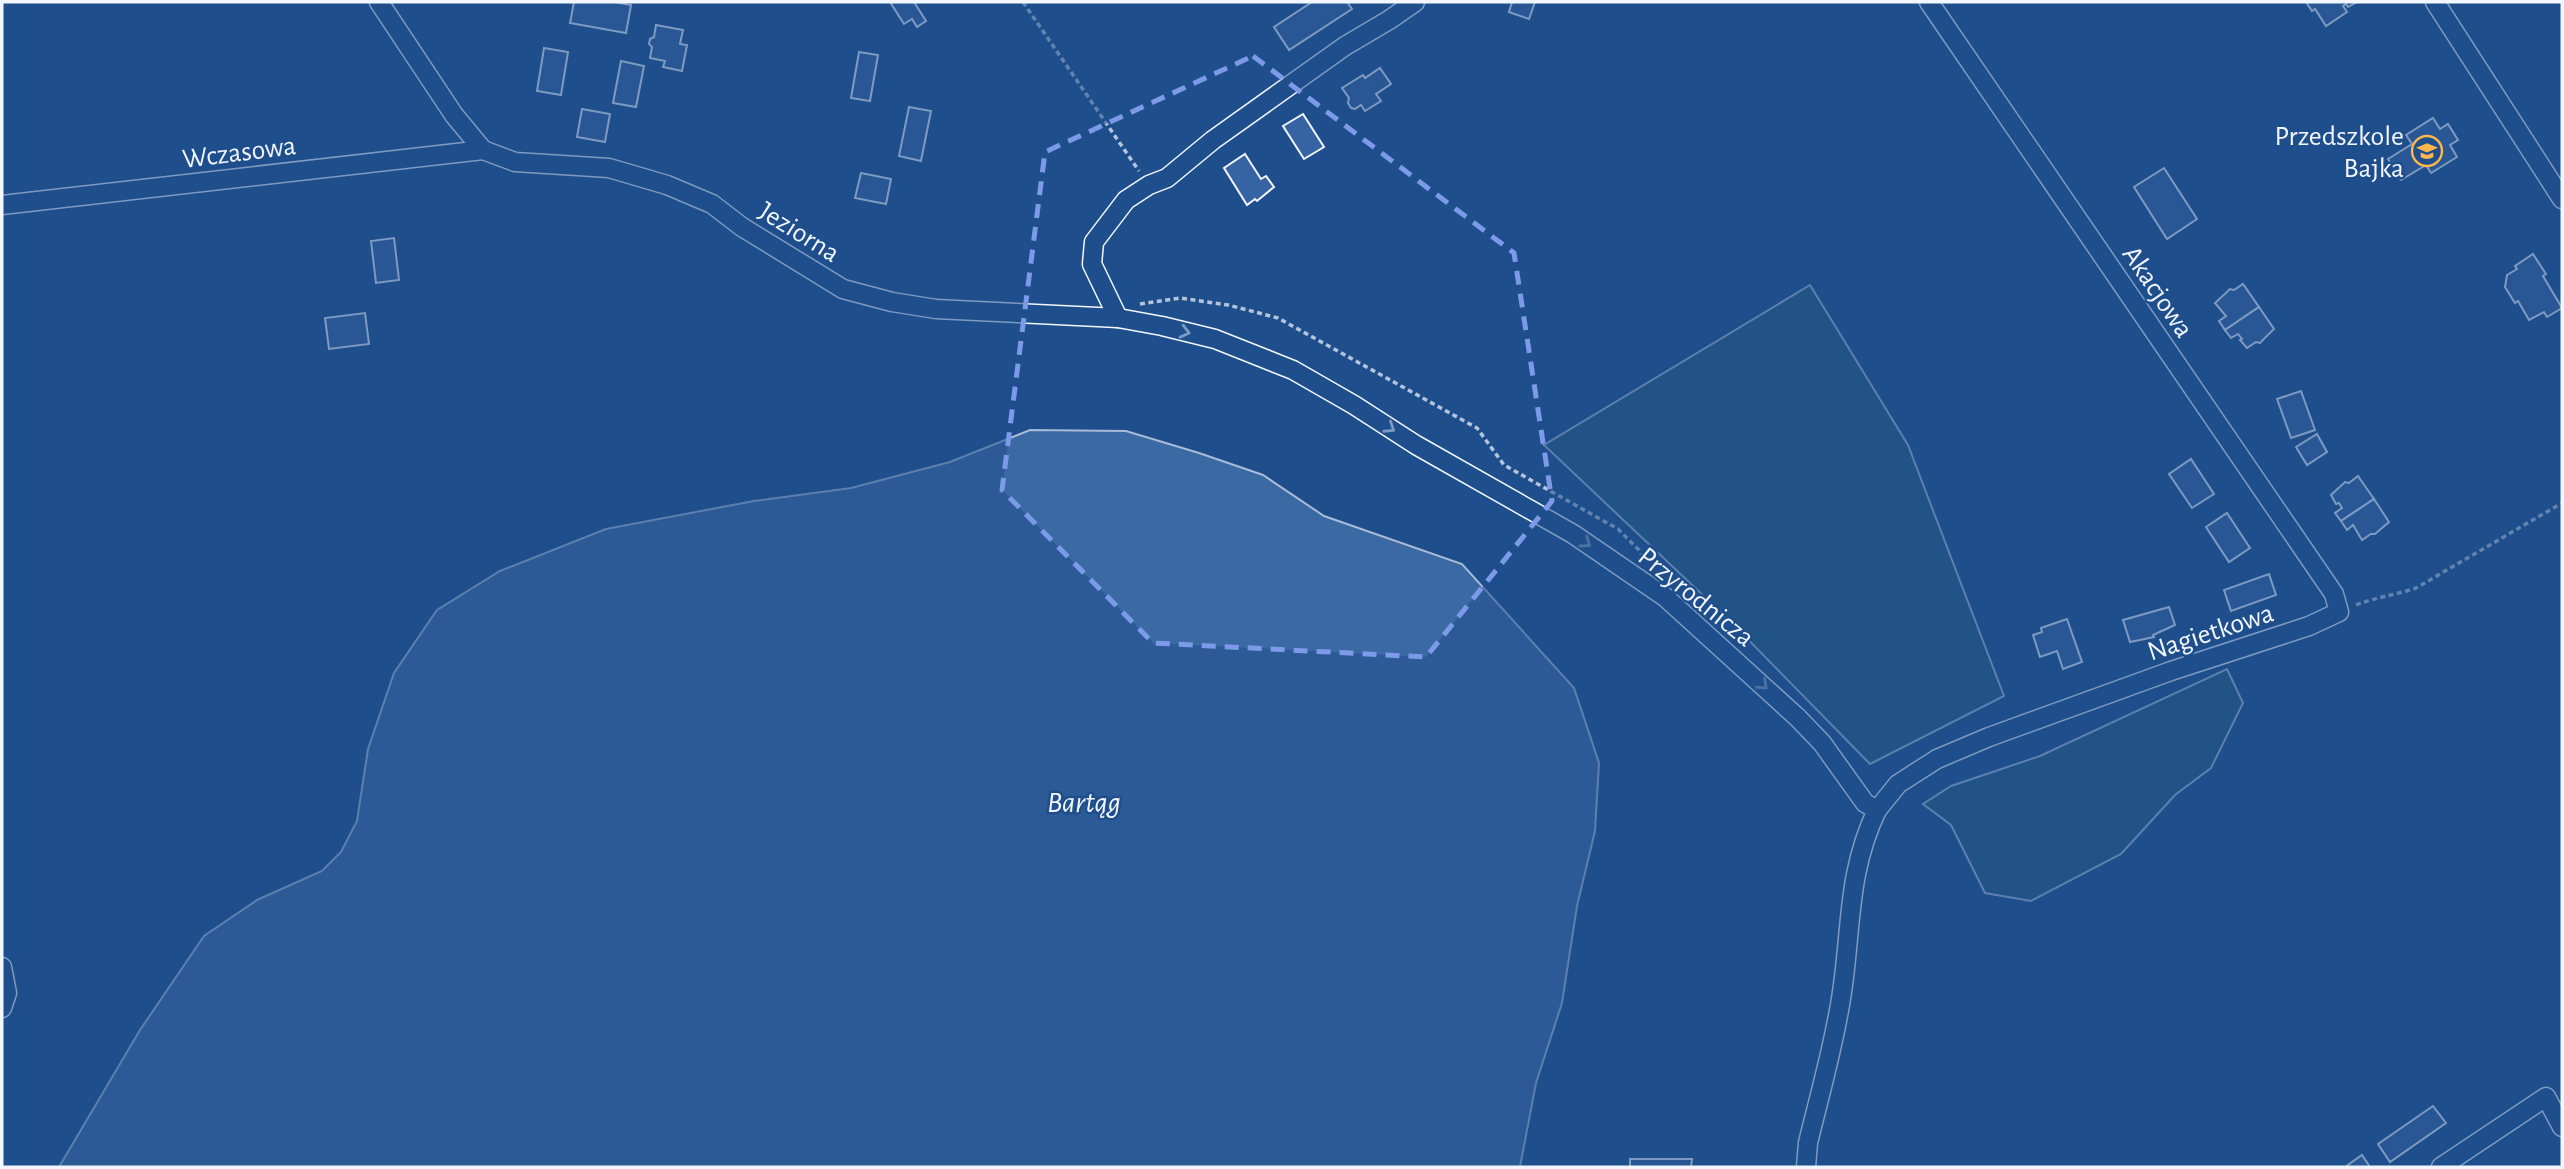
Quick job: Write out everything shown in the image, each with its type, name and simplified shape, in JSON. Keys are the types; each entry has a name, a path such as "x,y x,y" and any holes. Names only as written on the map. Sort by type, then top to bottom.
{"street":[{"path":"379,2 454,115 483,150"},
{"path":"1118,318 1091,264 1094,242 1126,200 1149,185 1167,178 1213,140 1334,54 1415,2"},
{"name":"Akacjowa","path":"1929,2 2334,594 2339,612"},
{"path":"2435,2 2562,199"},
{"name":"Wczasowa","path":"2,205 483,150"},
{"name":"Jeziorna","path":"483,150 515,162 609,168 667,185 712,204 742,226 843,289 892,302 936,309 1118,318"},
{"name":"Przyrodnicza","path":"1118,318 1215,339 1293,370 1416,445 1573,534 1665,597 1822,743 1865,803 1877,810"},
{"name":"Nagietkowa","path":"1877,810 1898,784 1937,759 1989,737 2171,671 2309,626 2339,612"},
{"path":"1806,1167 1808,1143 1842,992 1852,888 1865,835 1877,810"},
{"path":"2,967 7,993 2,1008"},
{"path":"2441,1167 2546,1097 2562,1127"}],"path":[{"path":"1023,2 1149,185"},
{"path":"1118,318 1143,302 1181,298 1228,305 1278,318 1477,428 1504,465 1618,529 1639,550 1645,562"},
{"path":"2339,612 2372,598 2392,596 2416,588 2562,503"}],"highlighted area":[{"path":"1253,56 1514,253 1552,501 1426,657 1153,643 1002,490 1045,152"}],"shaded area":[{"path":"1810,285 1908,445 2004,696 1870,764 1727,618 1544,445"},
{"path":"2227,669 2243,703 2211,768 2175,795 2121,854 2031,901 1985,893 1951,825 1923,804 1951,786 2040,756"}],"water":[{"name":"Bartąg","path":"1030,430 1126,431 1199,453 1263,475 1324,516 1462,564 1574,688 1599,763 1595,831 1577,906 1562,1003 1536,1083 1520,1167 59,1167 140,1030 204,936 257,900 322,871 341,852 357,821 368,749 394,673 437,610 500,571 606,529 754,501 851,488 950,462"}],"building":[{"path":"574,2 614,2 631,5 626,33 570,23"},
{"path":"890,2 914,2 926,21 917,27 912,19 904,24"},
{"path":"1312,2 1347,2 1352,9 1289,50 1274,27"},
{"path":"1512,2 1535,2 1529,19 1509,12"},
{"path":"2306,2 2357,2 2348,7 2346,4 2343,6 2347,12 2326,26 2315,9 2312,11"},
{"path":"656,25 683,30 680,44 687,45 682,71 663,67 665,61 650,58 652,47 649,44 654,37"},
{"path":"544,48 568,52 561,95 537,91"},
{"path":"859,52 878,55 870,101 851,98"},
{"path":"621,61 644,66 636,107 613,103"},
{"path":"1380,68 1391,84 1376,94 1381,101 1365,111 1361,105 1355,109 1351,108 1349,98 1342,88"},
{"path":"909,107 931,111 921,161 899,156"},
{"path":"582,109 610,114 605,142 577,137"},
{"path":"1303,114 1324,147 1304,159 1283,126"},
{"name":"Przedszkole Bajka","path":"2433,118 2440,129 2448,124 2458,140 2450,145 2457,157 2431,173 2426,165 2401,180 2388,159 2412,144 2406,135"},
{"path":"1245,154 1261,179 1266,176 1274,187 1257,201 1255,199 1247,205 1224,168"},
{"path":"2164,168 2197,219 2167,239 2134,187"},
{"path":"861,173 891,179 886,204 855,198"},
{"path":"394,238 399,280 376,283 371,241"},
{"path":"2533,254 2562,308 2547,317 2544,312 2529,320 2518,301 2515,303 2505,287 2507,275"},
{"path":"2243,284 2259,307 2225,330 2219,321 2226,316 2215,303 2230,289 2234,290"},
{"path":"2259,307 2274,329 2260,343 2256,342 2247,348 2238,334 2231,338 2225,330"},
{"path":"365,313 369,344 329,349 325,318"},
{"path":"2301,391 2315,430 2291,438 2277,399"},
{"path":"2317,434 2327,452 2307,465 2296,447"},
{"path":"2191,459 2214,494 2192,508 2169,474"},
{"path":"2358,476 2374,499 2341,521 2335,513 2342,508 2331,495 2345,482 2349,483"},
{"path":"2374,499 2389,522 2375,534 2362,540 2353,525 2347,530 2341,521"},
{"path":"2227,513 2250,548 2229,562 2206,527"},
{"path":"2269,574 2276,595 2231,611 2224,590"},
{"path":"2169,607 2175,625 2153,635 2154,637 2130,642 2123,620"},
{"path":"2067,619 2082,662 2063,669 2057,651 2040,657 2033,635 2042,632 2041,628"},
{"path":"2433,1106 2446,1123 2390,1162 2378,1144"},
{"path":"2362,1155 2370,1167 2345,1167"},
{"path":"1630,1159 1692,1159 1691,1167 1630,1167"}],"place":[{"name":"Przedszkole Bajka","path":"2427,151"}]}
